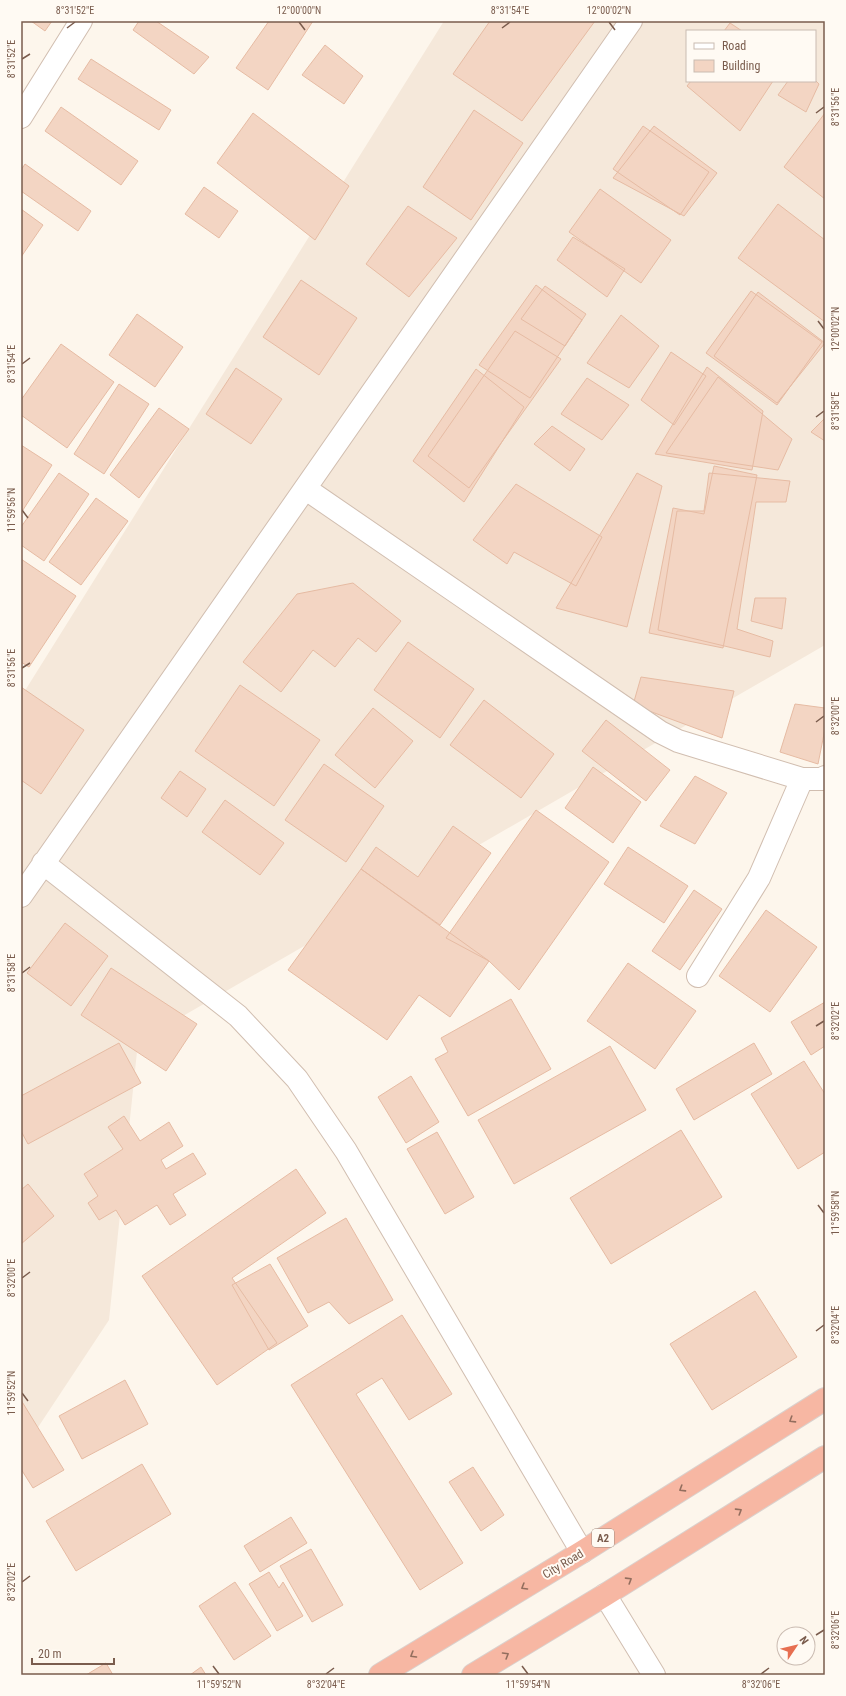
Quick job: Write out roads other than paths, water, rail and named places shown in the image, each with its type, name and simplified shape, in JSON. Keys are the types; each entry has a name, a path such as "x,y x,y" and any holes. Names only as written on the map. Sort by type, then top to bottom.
{"highway":[{"name":"City Road","path":"380,1675 582,1552 825,1399"},
{"path":"473,1675 605,1595 825,1457"}],"street":[{"path":"21,118 81,21"},
{"path":"21,896 631,21"},
{"path":"306,489 660,732 678,741 802,779 823,779 825,777"},
{"path":"698,976 759,878 802,779"},
{"path":"43,863 238,1016 297,1079 346,1151 582,1552"},
{"path":"605,1595 654,1675"}]}
